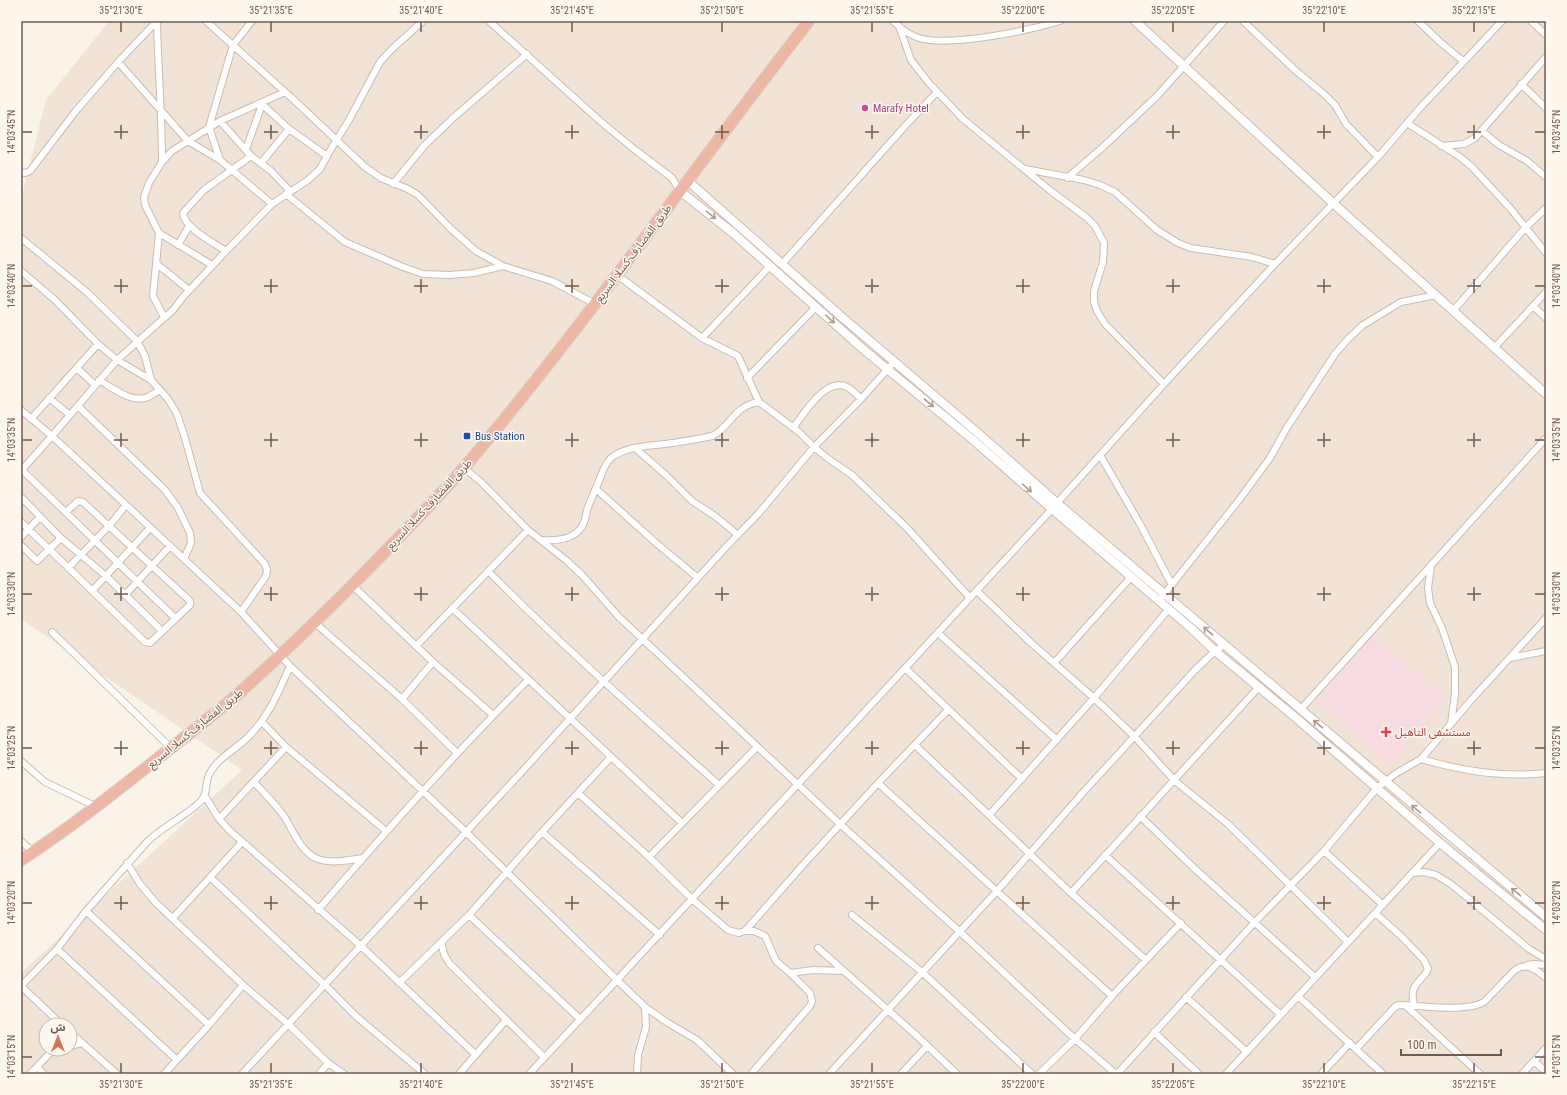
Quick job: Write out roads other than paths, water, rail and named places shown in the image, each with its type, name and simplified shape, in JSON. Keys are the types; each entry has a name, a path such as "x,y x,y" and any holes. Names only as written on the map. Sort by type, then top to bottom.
{"highway":[{"name":"طريق القضارف-كسلا السريع","path":"21,860 97,807 237,694 352,586 464,468 528,390 595,304 809,21"}],"main road":[{"path":"1135,21 1334,204 1546,394"},
{"path":"688,180 782,264 1057,503 1546,917"},
{"path":"680,191 770,266 887,369 972,439 1215,651 1440,843 1546,930"}],"street":[{"path":"21,172 25,173 30,171 67,123 118,62 157,21"},
{"path":"157,21 158,62 162,111 162,162"},
{"path":"206,21 365,167 381,178 408,189 418,195 450,228 476,251 503,266 552,281 595,304"},
{"path":"220,160 209,127 233,45 252,21"},
{"path":"175,618 21,470 117,360 173,310 212,265 272,204 308,180 320,169 380,62 392,48 423,21"},
{"path":"489,21 628,145 672,178 680,191"},
{"path":"893,21 907,32 919,38 934,40 986,37 1060,21"},
{"path":"1067,178 1103,148 1173,79 1224,21"},
{"path":"1243,21 1285,61 1335,105 1346,124 1378,157"},
{"path":"1418,21 1463,61"},
{"path":"1057,503 1164,384 1275,264 1378,157 1463,61 1502,21"},
{"path":"1531,21 1546,35"},
{"path":"899,26 911,60 937,92 963,119 1023,169 1086,217 1095,226 1104,243 1103,262 1094,291 1094,302 1097,311 1105,324 1164,384"},
{"path":"394,184 424,146 526,54"},
{"path":"1441,146 1470,142 1476,138 1521,84 1546,57"},
{"path":"118,62 188,141 220,160 272,204"},
{"path":"1521,84 1546,108"},
{"path":"164,317 153,296 159,233 145,205 144,197 149,182 162,162 172,151 220,121 285,92"},
{"path":"782,264 937,92"},
{"path":"263,103 289,129 327,156"},
{"path":"246,149 263,103"},
{"path":"220,121 251,156 271,170 288,192 349,244 423,274 449,275 474,273 503,266"},
{"path":"1407,123 1472,166 1510,208 1546,253"},
{"path":"261,163 289,129"},
{"path":"1482,131 1499,145 1527,161 1546,177"},
{"path":"226,251 189,226 183,214 204,190 213,185 251,156"},
{"path":"1023,169 1095,184 1115,192 1157,230 1178,243 1191,248 1252,257 1275,264"},
{"path":"672,178 688,180"},
{"path":"1453,310 1525,228 1546,208"},
{"path":"178,244 189,226"},
{"path":"159,233 212,265"},
{"path":"21,238 88,293 137,341 145,356 151,380"},
{"path":"157,264 189,290"},
{"path":"702,338 770,266"},
{"path":"21,271 54,299 98,344 117,360 151,380 168,400 177,414 182,426 200,493 265,564 267,570 266,576 241,612"},
{"path":"617,275 702,338 738,356 759,402 793,428 814,448 852,475 907,528 970,598"},
{"path":"1494,348 1546,292"},
{"path":"1158,601 1239,500 1270,458 1286,429 1331,360 1348,339 1363,325 1401,302 1436,295"},
{"path":"1533,306 1546,318"},
{"path":"747,378 816,307"},
{"path":"31,419 98,344"},
{"path":"242,1074 759,513 814,448 894,362"},
{"path":"76,368 97,383 130,397 142,399 159,390"},
{"path":"793,428 819,394 827,388 837,385 848,387 861,399"},
{"path":"49,398 70,415"},
{"path":"541,540 552,541 563,539 573,536 579,531 584,523 606,465 611,458 621,452 635,448 712,436 743,408 759,402"},
{"path":"78,406 165,490 178,508 190,533 191,543 184,559"},
{"path":"21,410 52,436 241,612 290,666 466,832 645,1007 697,1040 733,1074"},
{"path":"1301,709 1546,438"},
{"path":"635,448 667,476 692,501 715,516 738,535"},
{"path":"1100,455 1140,524 1172,585"},
{"path":"464,468 496,497 528,530 553,549 582,575 619,617 642,640 758,746 840,824 959,931 1075,1039 1116,1074 1254,923 1324,851 1377,788 1409,765 1421,759 1472,699 1546,618"},
{"path":"596,489 656,543 698,578"},
{"path":"21,497 61,538 106,576 162,631"},
{"path":"21,522 145,642 150,643 190,605 190,601 83,502 78,501 66,512"},
{"path":"68,568 109,526 126,505"},
{"path":"529,1074 693,900 1052,510"},
{"path":"21,537 40,518"},
{"path":"92,591 150,528"},
{"path":"416,646 528,530"},
{"path":"21,545 37,561 61,538"},
{"path":"125,595 170,546"},
{"path":"1432,565 1428,588 1430,603 1442,628 1455,667 1455,694 1451,724"},
{"path":"488,571 526,609 719,785"},
{"path":"1054,663 1130,577"},
{"path":"352,586 433,662 493,715"},
{"path":"977,591 1134,736 1175,781 1228,824 1348,942"},
{"path":"452,608 682,823"},
{"path":"989,815 1094,698 1168,610"},
{"path":"315,622 402,699 457,753"},
{"path":"52,632 171,748"},
{"path":"938,633 1057,740"},
{"path":"829,1074 887,1009 997,891 1134,736 1195,670 1215,651 1224,645"},
{"path":"1510,658 1546,651"},
{"path":"402,699 433,662"},
{"path":"49,1017 21,986 57,949 86,911 127,863 154,835 195,806 205,796 210,772 262,722 290,666"},
{"path":"905,668 1022,779"},
{"path":"318,910 422,791 528,680"},
{"path":"1072,893 1140,816 1175,781 1259,687"},
{"path":"746,931 840,824 948,710"},
{"path":"262,722 286,747 386,831"},
{"path":"915,745 1030,854 1146,960"},
{"path":"649,857 758,746"},
{"path":"219,818 286,747"},
{"path":"399,983 469,915 506,872 611,757"},
{"path":"1421,759 1445,766 1473,771 1504,774 1546,773"},
{"path":"21,761 45,782 97,807"},
{"path":"254,782 277,807 302,846 313,857 325,861 336,862 363,858"},
{"path":"878,783 1112,996"},
{"path":"578,793 649,857 693,900 728,930 739,933 754,931 765,936 776,961 810,993 812,1001 810,1006 751,1074"},
{"path":"205,796 219,818 230,831 360,946 476,1055"},
{"path":"1140,816 1195,869 1315,978"},
{"path":"542,832 660,935"},
{"path":"21,841 33,852"},
{"path":"173,918 242,842"},
{"path":"1226,1074 1440,843"},
{"path":"1324,851 1383,905"},
{"path":"1105,855 1281,1015"},
{"path":"127,863 140,884 156,903 242,985 288,1023 328,1063 344,1074"},
{"path":"1412,873 1424,872 1436,875 1451,884 1529,949 1546,959"},
{"path":"210,877 358,1018 425,1074"},
{"path":"86,911 209,1025"},
{"path":"1375,913 1401,936 1427,964 1426,973 1413,987 1412,995 1414,1006"},
{"path":"469,915 580,1019"},
{"path":"852,915 922,972 1032,1074"},
{"path":"1039,1074 1075,1039 1112,996 1181,923"},
{"path":"441,942 444,954 449,964 544,1057"},
{"path":"818,948 928,1046 957,1074"},
{"path":"57,949 177,1060"},
{"path":"1356,1049 1398,1005 1455,1007 1478,1006 1521,966 1534,964 1546,965"},
{"path":"1521,966 1531,968 1546,978"},
{"path":"790,973 813,970 844,971"},
{"path":"164,1074 209,1025 242,985"},
{"path":"1298,996 1383,1074"},
{"path":"1186,997 1247,1052"},
{"path":"1405,1005 1480,1074"},
{"path":"637,1074 638,1055 646,1027 645,1007"},
{"path":"459,1074 506,1020"},
{"path":"1154,1032 1199,1074"},
{"path":"78,1039 117,1074"},
{"path":"78,1044 82,1043"},
{"path":"1321,1074 1350,1043"},
{"path":"902,1074 928,1046"},
{"path":"1522,1074 1546,1048"},
{"path":"30,1074 45,1057"},
{"path":"1534,1061 1546,1072"},
{"path":"319,1074 328,1063"},
{"path":"37,1067 44,1074"}],"place":[{"name":"Marafy Hotel","path":"865,108"},
{"name":"Bus Station","path":"467,436"},
{"name":"مستشفى التاهيل","path":"1386,732"}]}
